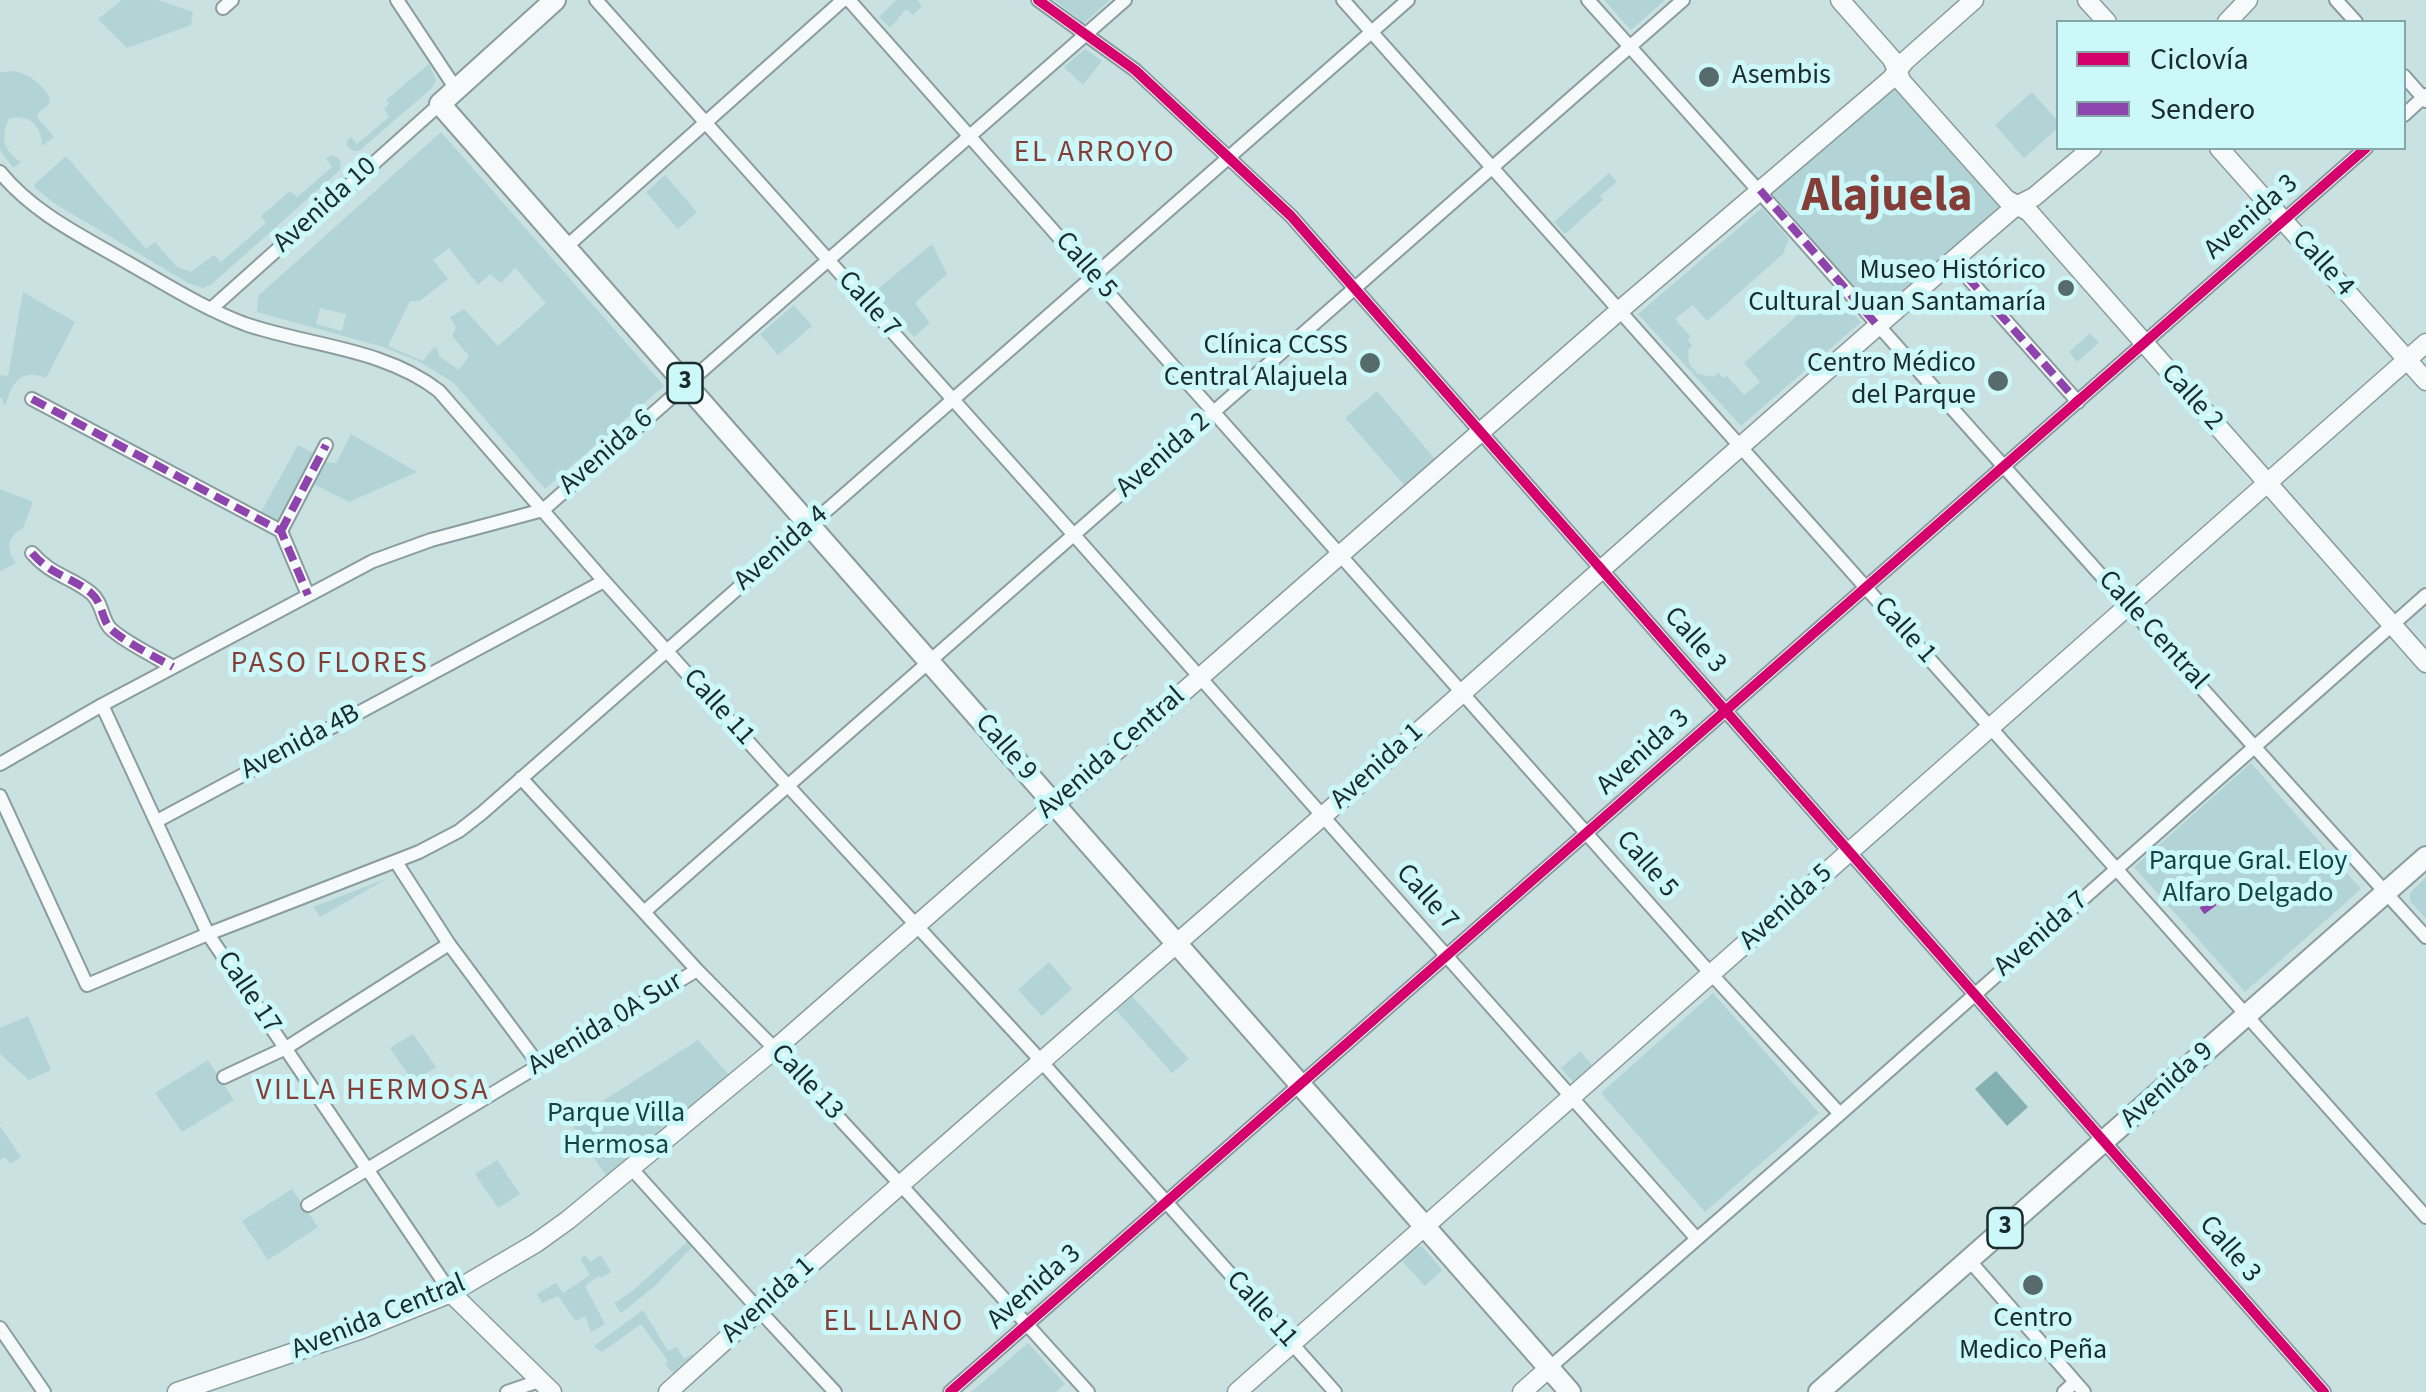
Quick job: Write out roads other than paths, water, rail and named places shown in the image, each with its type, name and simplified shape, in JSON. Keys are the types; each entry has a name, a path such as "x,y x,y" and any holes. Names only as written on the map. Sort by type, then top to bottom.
{"main road":[{"name":"Avenida 10","path":"448,96 555,0"},
{"name":"Calle 9","path":"448,96 566,246 1570,1392"},
{"name":"Avenida 9","path":"1820,1392 2426,857"}],"street":[{"path":"396,0 448,96"},
{"name":"Calle 7","path":"596,0 1697,1239"},
{"path":"566,246 846,0"},
{"name":"Calle 5","path":"846,0 1840,1114"},
{"name":"Calle 3","path":"1038,0 1135,70 1291,216 2324,1392"},
{"name":"Avenida 6","path":"0,764 172,666 392,553 543,510 1125,0"},
{"name":"Calle 1","path":"1343,0 2426,1217"},
{"name":"Avenida 4","path":"0,796 87,986 208,934 396,862 459,831 1408,0"},
{"path":"1588,0 1760,190"},
{"name":"Avenida 2","path":"644,912 1683,0"},
{"name":"Calle 2","path":"1840,0 1892,59 1902,82 1914,96 2006,199 2029,212 2426,663"},
{"name":"Avenida Central","path":"177,1392 362,1329 451,1293 568,1220 775,1049 1974,0"},
{"path":"2087,0 2105,20"},
{"path":"2229,20 2248,0"},
{"path":"2336,0 2354,20"},
{"path":"2406,78 2425,98"},
{"name":"Avenida 10","path":"212,308 448,96"},
{"name":"Avenida 1","path":"668,1392 1877,325 2016,206 2034,197 2090,150"},
{"name":"Calle 4","path":"2220,150 2426,381"},
{"name":"Avenida 3","path":"950,1392 2364,150"},
{"name":"Calle 11","path":"0,172 23,198 46,215 212,308 244,323 388,362 426,380 448,400 604,581 1042,1062 1334,1392"},
{"name":"Calle Central","path":"1760,190 2426,937"},
{"path":"1952,260 2078,402"},
{"name":"Avenida 5","path":"1237,1392 2426,343"},
{"path":"32,398 281,531 308,595"},
{"path":"281,531 326,445"},
{"path":"32,552 45,568 96,597 114,632 172,666"},
{"name":"Avenida 4B","path":"157,821 604,581"},
{"name":"Avenida 7","path":"1522,1392 2426,595"},
{"name":"Calle 17","path":"102,705 208,934 451,1293 545,1386"},
{"name":"Calle 13","path":"521,778 901,1185 1088,1392"},
{"path":"396,862 449,944 538,1066"},
{"path":"224,1077 286,1048 449,944"},
{"name":"Avenida 0A Sur","path":"308,1205 697,970"},
{"path":"632,1168 836,1392"},
{"path":"1969,1260 2080,1387 2064,1392"},
{"path":"0,1328 44,1392"},
{"path":"508,1392 545,1386"}],"place":[{"name":"Asembis","path":"1709,77"},
{"name":"Museo Histórico Cultural Juan Santamaría","path":"2066,288"},
{"name":"Clínica CCSS Central Alajuela","path":"1370,363"},
{"name":"Centro Médico del Parque","path":"1998,381"},
{"name":"Centro Medico Peña","path":"2033,1285"}],"district":[{"name":"EL ARROYO","path":"1095,154"},
{"name":"Alajuela","path":"1887,199"},
{"name":"PASO FLORES","path":"330,665"},
{"name":"VILLA HERMOSA","path":"373,1092"},
{"name":"EL LLANO","path":"894,1323"}],"park label":[{"name":"Parque Gral. Eloy Alfaro Delgado","path":"2248,879"},
{"name":"Parque Villa Hermosa","path":"616,1131"}]}
